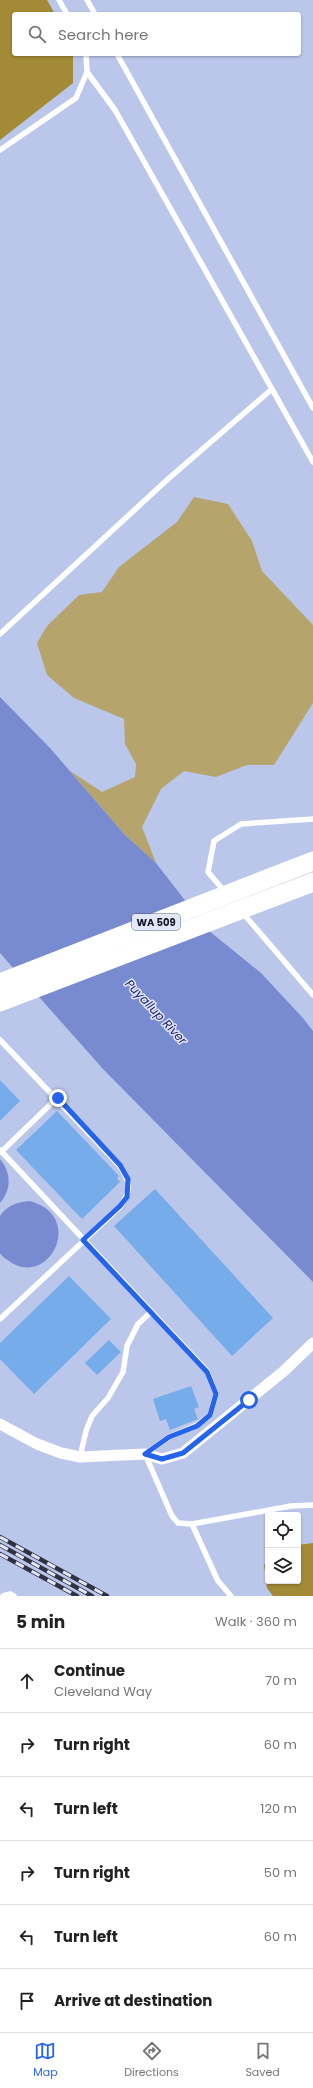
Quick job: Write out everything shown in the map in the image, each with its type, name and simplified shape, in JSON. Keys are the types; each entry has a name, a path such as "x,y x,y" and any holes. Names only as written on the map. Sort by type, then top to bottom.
{"highway":[{"name":"WA 509","path":"0,983 313,861"},
{"name":"WA 509","path":"0,1002 313,882"}],"street":[{"path":"0,1424 37,1444 61,1453 80,1457 145,1454 162,1459 183,1453 284,1371 313,1343"}],"lane":[{"path":"59,0 66,12"},
{"path":"87,0 94,12"},
{"path":"0,150 76,98 87,72 86,56"},
{"path":"118,56 313,408"},
{"path":"87,72 115,110 313,462"},
{"path":"0,634 162,484 272,389"},
{"path":"233,901 208,872 214,841 241,824 313,819"},
{"path":"238,907 313,994"},
{"path":"0,1040 58,1098 120,1165 128,1179 127,1197 120,1206 0,1319"},
{"path":"58,1098 1,1151 207,1372 216,1394 210,1415 197,1426 169,1437 145,1454 172,1516 178,1523 192,1524 291,1506 313,1505"},
{"path":"80,1457 86,1431 92,1416 108,1398 123,1372 127,1346 138,1324 151,1312"},
{"path":"192,1524 218,1581 230,1596"},
{"path":"3,1596 10,1594 14,1596"}],"shaded area":[{"path":"0,0 47,0 54,12 12,12 12,56 73,56 73,83 0,140"},
{"path":"194,497 228,504 252,541 262,571 313,625 313,703 274,765 247,765 216,777 184,771 161,789 142,827 156,863 125,835 70,771 102,792 135,777 136,764 125,744 124,719 74,698 47,675 37,643 47,626 79,595 102,592 119,567 177,522"},
{"path":"313,1543 313,1596 273,1596 267,1588 266,1584 301,1584 301,1545"}],"water":[{"name":"Puyallup River","path":"0,697 50,748 125,835 156,863 208,930 261,973 313,1031 313,1282 103,1069 0,953"},
{"path":"0,1159 4,1164 9,1181 7,1192 0,1203"},
{"path":"30,1201 47,1209 56,1220 58,1233 56,1246 49,1257 39,1265 26,1268 12,1263 0,1253 0,1216 6,1209 13,1205"}],"building":[{"path":"0,1080 20,1101 0,1121"},
{"path":"57,1111 119,1176 117,1178 120,1182 82,1219 16,1150"},
{"path":"155,1189 273,1318 232,1356 114,1226"},
{"path":"69,1276 111,1319 34,1394 0,1359 0,1343"},
{"path":"109,1340 121,1352 97,1375 85,1363"},
{"path":"191,1386 199,1407 194,1409 198,1419 170,1430 166,1419 160,1421 153,1399"}],"railway":[{"path":"0,1537 107,1596"},
{"path":"0,1545 92,1596"},
{"path":"0,1554 77,1596"}],"route":[{"path":"58,1098 120,1165 128,1179 127,1197 120,1206 83,1240 207,1372 216,1394 210,1415 197,1426 169,1437 145,1454 162,1459 183,1453 249,1400"}]}
